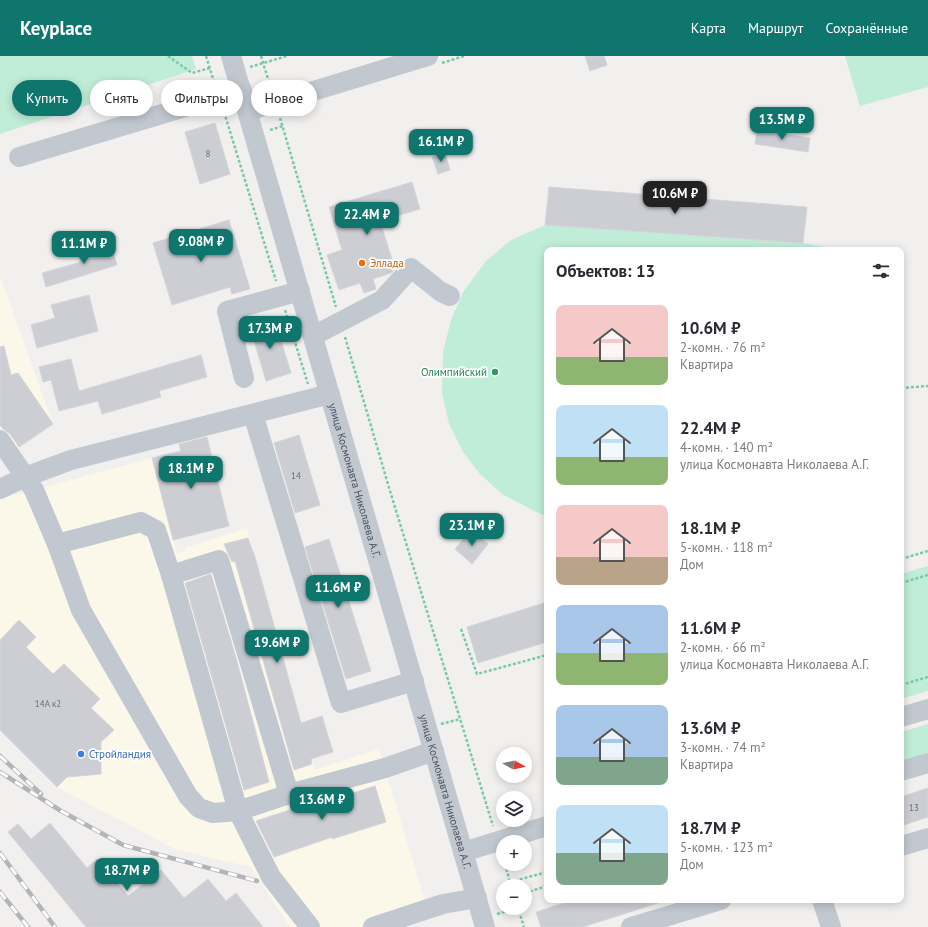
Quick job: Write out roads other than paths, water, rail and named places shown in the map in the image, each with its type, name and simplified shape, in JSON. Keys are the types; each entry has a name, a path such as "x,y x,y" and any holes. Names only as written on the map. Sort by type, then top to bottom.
{"street":[{"name":"улица Космонавта Николаева А.Г.","path":"231,56 239,80"},
{"path":"248,111 428,56"},
{"name":"улица Космонавта Николаева А.Г.","path":"243,94 485,927"},
{"path":"19,157 161,114"},
{"path":"313,336 382,300 411,268 441,292 450,296"},
{"path":"244,378 227,311 300,291"},
{"path":"0,489 72,460 330,394"},
{"path":"253,414 341,703 414,681"},
{"path":"0,440 34,490 57,544 81,610 188,796 199,808 213,813 238,811 289,794 385,768 434,751"},
{"path":"57,544 141,522 156,530 171,575 238,811 271,877 310,927"},
{"path":"171,575 219,560 289,794"},
{"path":"904,717 928,709"},
{"path":"904,770 928,764"},
{"path":"463,852 544,827"},
{"path":"904,845 928,838"},
{"path":"373,927 443,904 476,898"},
{"path":"631,927 711,903"},
{"path":"823,903 830,927"}],"railway":[{"path":"0,756 41,794"},
{"path":"0,772 61,811 123,845 257,881"},
{"path":"0,853 55,927"},
{"path":"0,892 28,927"}],"place":[{"name":"Эллада","path":"362,263"},
{"name":"Олимпийский","path":"495,372"},
{"name":"Стройландия","path":"81,754"}]}
